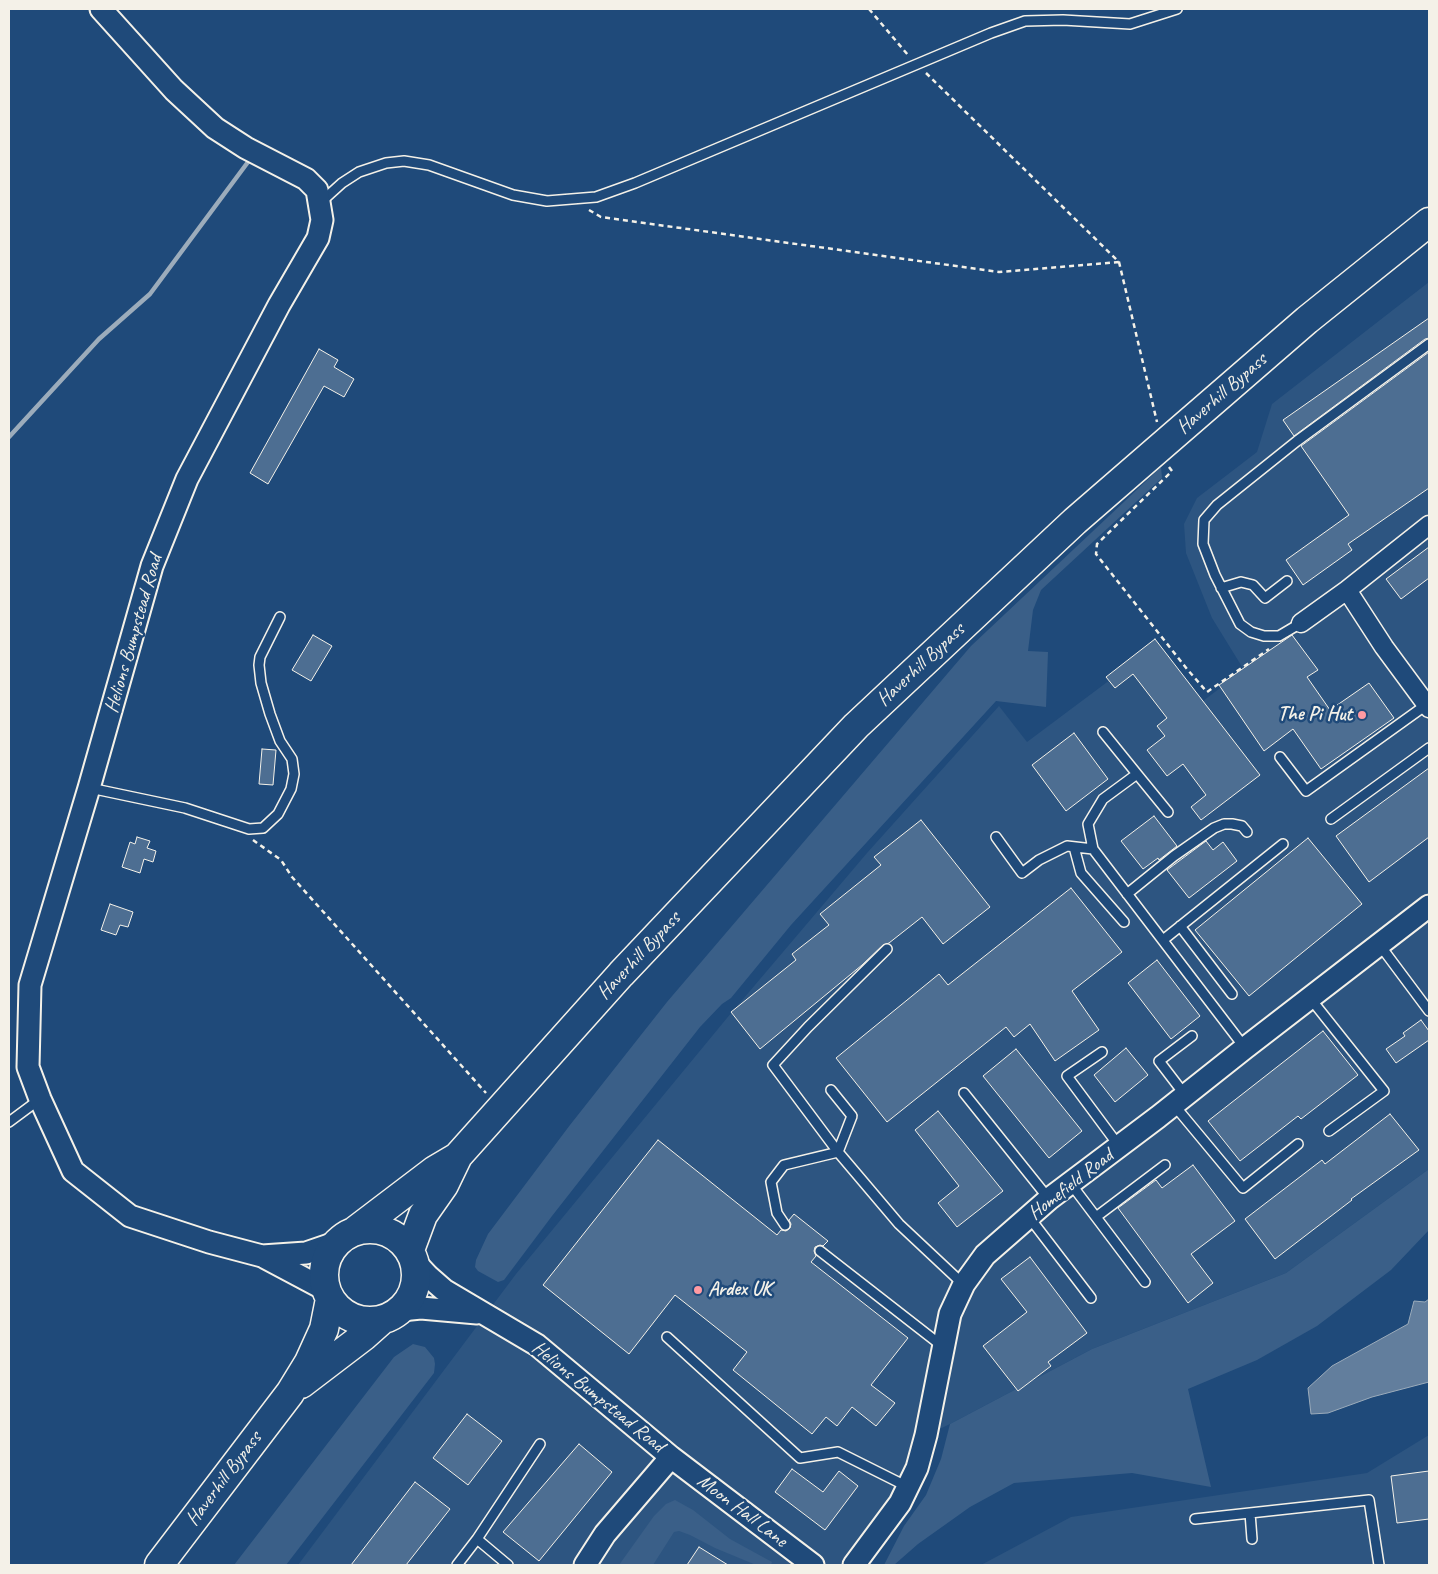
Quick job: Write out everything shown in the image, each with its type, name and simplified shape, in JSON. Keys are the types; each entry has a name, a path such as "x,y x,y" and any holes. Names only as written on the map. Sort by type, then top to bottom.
{"main road":[{"name":"Haverhill Bypass","path":"412,1256 423,1215 444,1185 458,1156 621,974 856,726 1075,521 1307,320 1429,222"},
{"name":"Haverhill Bypass","path":"347,1236 435,1170 458,1156"},
{"path":"371,1228 386,1231 400,1238 412,1256 417,1275 415,1288 410,1300 392,1315 370,1322 353,1318 338,1308 328,1295 324,1273 328,1256 347,1236 371,1228"},
{"name":"Haverhill Bypass","path":"159,1565 290,1393 309,1362 324,1329 328,1295"},
{"name":"Haverhill Bypass","path":"290,1393 392,1315"}],"street":[{"name":"Helions Bumpstead Road","path":"102,9 174,90 216,128 246,148 306,179 317,190 322,220 318,238 278,305 187,479 152,566 90,788 30,985 28,1067 73,1171 130,1216 208,1242 262,1256 328,1295"},
{"path":"1301,623 1347,590 1429,525"},
{"path":"1347,590 1384,647 1428,706"},
{"name":"Homefield Road","path":"854,1565 900,1503 918,1468 950,1314 964,1284 985,1255 1049,1199 1120,1147 1429,906"},
{"name":"Helions Bumpstead Road","path":"262,1256 306,1253 347,1236"},
{"name":"Helions Bumpstead Road","path":"412,1256 428,1276 444,1290 537,1345 671,1457 605,1534 586,1565"},
{"name":"Helions Bumpstead Road","path":"392,1315 421,1308 482,1314"},
{"name":"Moon Hall Lane","path":"671,1457 813,1565"}],"lane":[{"path":"320,203 342,183 359,172 386,163 404,161 429,165 513,195 547,201 596,196 635,183 991,33 1025,22 1063,20 1130,24 1178,9"},
{"path":"1301,623 1279,636 1264,636 1251,632 1240,624 1221,588 1203,544 1204,520 1217,505 1297,441 1429,344"},
{"path":"1221,588 1241,582 1253,585 1265,598 1287,581"},
{"path":"90,788 185,808 249,829 263,828 278,814 291,789 294,774 292,759 280,741 270,714 261,683 258,664 280,617"},
{"path":"1280,757 1306,790 1428,706"},
{"path":"1103,732 1168,812"},
{"path":"1331,819 1429,748"},
{"path":"1137,774 1103,799 1088,824 1093,849 1245,1048"},
{"path":"1127,894 1174,856 1214,828 1224,824 1232,824 1242,826 1247,832"},
{"path":"996,837 1022,873 1039,860 1068,846 1093,849"},
{"path":"1163,940 1283,844"},
{"path":"1074,847 1082,873 1124,922"},
{"path":"1180,926 1232,994"},
{"path":"1379,944 1429,1011"},
{"path":"887,949 808,1027 773,1065 838,1152 899,1224 964,1284"},
{"path":"1310,998 1384,1092 1329,1131"},
{"path":"1192,1036 1159,1061 1179,1100 1243,1188 1298,1144"},
{"path":"1102,1052 1068,1076 1120,1147"},
{"path":"831,1090 852,1116 838,1152"},
{"path":"964,1093 1049,1199"},
{"path":"9,1122 40,1098"},
{"path":"785,1225 777,1213 771,1182 784,1165 838,1152"},
{"path":"1096,1217 1164,1165"},
{"path":"1070,1184 1145,1282"},
{"path":"1029,1217 1091,1298"},
{"path":"820,1251 943,1347"},
{"path":"667,1336 800,1458 838,1452 908,1487"},
{"path":"457,1565 477,1540 540,1444"},
{"path":"1195,1519 1369,1500 1379,1565"},
{"path":"1250,1513 1252,1540"},
{"path":"477,1540 508,1565"}],"path":[{"path":"869,9 916,64 1119,262 1160,448 1172,472 1097,544 1096,554 1207,692 1270,648"},
{"path":"571,200 602,217 999,272 1119,262"},
{"path":"232,824 281,860 292,877 500,1109"}],"shaded area":[{"path":"1429,282 1429,1169 1286,1273 1092,1349 927,1435 854,1565 298,1565 516,1274 727,1018 867,853 999,706 1027,742 1154,647 1199,704 1244,670 1212,618 1186,553 1184,524 1197,498 1257,452 1272,404"},
{"path":"1161,467 1162,478 1041,590 1033,610 1028,651 1048,652 1046,707 996,701 791,925 731,998 722,1004 700,1027 504,1280 498,1282 478,1271 475,1267 476,1260 488,1234 570,1125 667,1002 971,646"},
{"path":"1429,1169 1429,1230 1391,1270 1317,1326 1257,1360 1188,1389 1211,1487 1132,1473 1014,1483 970,1507 918,1544 894,1565 884,1565 904,1526 926,1495 941,1459 950,1424 1092,1349 1286,1273"},
{"path":"1429,1299 1429,1382 1372,1397 1328,1413 1311,1414 1308,1388 1332,1366 1408,1324 1414,1301 1425,1302"},
{"path":"413,1344 425,1347 434,1358 434,1373 286,1565 234,1565 394,1357"},
{"path":"1429,1435 1429,1565 981,1565 1071,1517 1367,1473"},
{"path":"675,1500 693,1510 730,1539 772,1562 771,1565 756,1565 679,1531 674,1532 653,1565 619,1565 654,1516 666,1504"}],"building":[{"path":"1429,318 1429,338 1425,339 1294,436 1283,420"},
{"path":"319,349 338,360 334,367 354,379 344,397 324,386 268,484 250,473"},
{"path":"1429,352 1429,488 1348,544 1352,550 1303,585 1286,560 1349,515 1301,446"},
{"path":"1429,547 1429,578 1401,599 1386,579"},
{"path":"313,635 332,646 311,681 292,670"},
{"path":"1292,635 1318,670 1307,677 1330,710 1369,683 1394,718 1321,769 1293,729 1264,751 1219,685"},
{"path":"1155,639 1260,775 1201,820 1191,807 1206,795 1183,764 1167,776 1147,750 1165,736 1157,726 1167,718 1133,674 1115,688 1106,677"},
{"path":"1074,733 1108,779 1066,811 1032,765"},
{"path":"262,749 276,750 273,785 259,784"},
{"path":"1429,768 1429,837 1369,882 1336,836"},
{"path":"1154,816 1177,846 1159,860 1158,858 1143,869 1121,841"},
{"path":"921,820 990,907 943,944 922,917 889,943 883,945 862,965 760,1049 731,1012 796,960 792,954 829,925 820,914 881,865 874,857"},
{"path":"137,837 150,841 147,848 156,851 153,862 144,859 140,873 122,867 130,842 135,844"},
{"path":"1308,838 1362,904 1249,996 1195,930"},
{"path":"1206,841 1213,850 1223,842 1237,861 1189,898 1167,870"},
{"path":"1071,888 1122,952 1072,991 1099,1030 1055,1061 1030,1024 1014,1037 1006,1027 887,1122 836,1058 939,974 948,985"},
{"path":"110,904 133,912 128,927 120,925 116,935 101,930"},
{"path":"1157,960 1200,1016 1171,1039 1128,983"},
{"path":"1421,1020 1429,1031 1429,1040 1396,1063 1386,1049 1405,1036 1403,1033"},
{"path":"1323,1031 1358,1075 1301,1119 1298,1116 1240,1161 1208,1121"},
{"path":"1126,1048 1148,1075 1115,1102 1094,1075"},
{"path":"1016,1049 1082,1131 1049,1158 983,1076"},
{"path":"938,1111 1003,1191 957,1227 938,1203 959,1186 915,1130"},
{"path":"1390,1114 1419,1150 1351,1199 1275,1259 1245,1219 1322,1160 1325,1164"},
{"name":"Ardex UK","path":"658,1140 777,1235 781,1230 786,1231 790,1228 789,1220 794,1214 828,1241 823,1246 815,1247 816,1256 811,1262 908,1338 871,1385 895,1403 876,1426 852,1407 837,1426 826,1417 812,1434 733,1370 747,1352 675,1295 629,1354 543,1285"},
{"path":"1193,1165 1235,1221 1191,1254 1213,1283 1188,1303 1118,1208 1156,1180 1162,1188"},
{"path":"1030,1257 1087,1333 1048,1362 1051,1366 1018,1391 983,1346 1027,1312 1001,1279"},
{"path":"467,1414 502,1441 468,1485 433,1458"},
{"path":"579,1444 612,1472 539,1561 503,1532"},
{"path":"792,1469 823,1492 839,1471 858,1486 825,1530 775,1492"},
{"path":"1429,1471 1429,1519 1397,1523 1391,1476"},
{"path":"415,1482 450,1509 406,1565 351,1565"},
{"path":"699,1547 728,1565 687,1565"}],"waterway":[{"path":"9,437 99,339 150,294 248,162"}],"place":[{"name":"The Pi Hut","path":"1362,715"},
{"name":"Ardex UK","path":"698,1290"}]}
